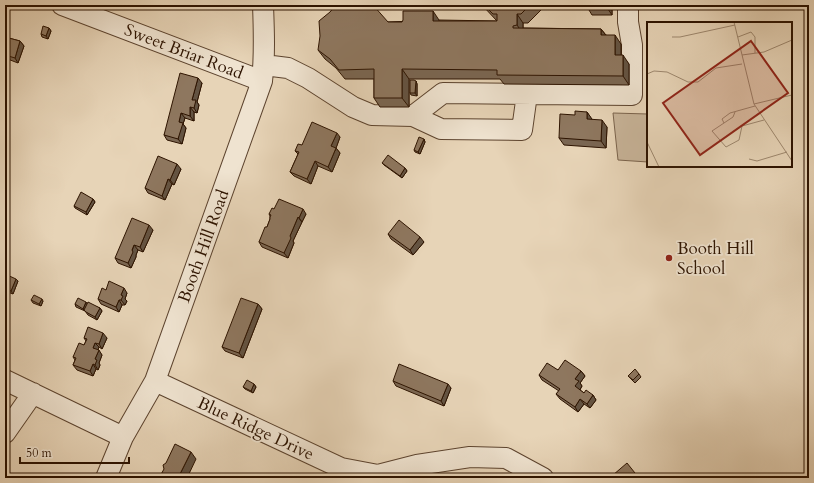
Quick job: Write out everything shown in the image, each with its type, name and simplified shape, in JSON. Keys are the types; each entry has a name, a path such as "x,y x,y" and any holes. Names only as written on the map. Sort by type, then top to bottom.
{"street":[{"name":"Sweet Briar Road","path":"62,5 263,73 288,68 308,78 353,107 372,115 413,116"},
{"name":"Booth Hill Road","path":"106,478 123,437 155,381 263,73 265,40 263,5"},
{"path":"527,94 522,130 441,129 413,116 443,93 632,95 632,45 628,22 628,5"},
{"path":"5,380 123,437"},
{"name":"Blue Ridge Drive","path":"155,381 341,468 378,475 417,464 462,458 506,458 543,478"},
{"path":"5,433 32,393"}],"shaded area":[{"path":"613,113 647,114 647,162 618,160"}],"building":[{"path":"336,5 373,5 388,22 402,22 403,11 433,11 433,21 497,21 497,14 493,14 484,5 530,5 521,14 517,14 517,25 513,26 513,28 601,29 601,35 615,35 615,55 623,55 623,76 497,75 497,70 402,69 402,98 374,98 374,69 339,70 330,59 318,50 320,36 319,21"},
{"path":"606,5 606,6 586,6"},
{"path":"43,26 49,28 46,36 41,34"},
{"path":"5,37 20,41 15,58 5,55"},
{"path":"180,73 198,78 192,100 196,100 194,108 190,107 190,116 181,113 179,122 183,123 178,139 164,135"},
{"path":"410,80 416,81 415,93 410,93"},
{"path":"575,111 587,112 587,119 602,120 601,141 559,138 560,114 575,115"},
{"path":"312,122 337,133 331,146 336,148 328,167 315,161 307,179 290,172 299,152 295,151 298,144 302,145"},
{"path":"419,137 424,139 418,152 414,150"},
{"path":"388,155 405,168 400,176 382,163"},
{"path":"158,156 177,164 170,180 168,179 162,196 145,188"},
{"path":"81,192 93,199 86,212 74,206"},
{"path":"279,199 303,209 299,218 298,217 284,253 259,242 270,219 271,215 269,214 272,208 274,209"},
{"path":"132,218 149,225 140,247 134,245 132,250 133,252 128,263 115,258"},
{"path":"399,220 420,237 410,250 388,234"},
{"path":"5,274 16,279 11,291 5,289"},
{"path":"109,281 124,288 121,295 123,296 121,300 119,300 116,307 98,299 102,288 106,290"},
{"path":"34,295 42,299 39,304 31,300"},
{"path":"78,298 86,302 83,309 75,304"},
{"path":"241,298 258,304 239,353 222,347"},
{"path":"88,302 100,308 95,317 84,310"},
{"path":"88,327 103,333 99,344 95,343 93,348 99,350 95,359 97,360 95,365 93,364 90,371 73,365 76,358 73,357 79,343 84,345 87,339 84,338"},
{"path":"565,360 581,371 575,379 579,381 575,386 584,393 586,390 593,395 587,404 580,399 575,407 556,394 560,389 539,375 547,363 558,370"},
{"path":"399,364 448,384 441,401 393,381"},
{"path":"635,369 639,374 633,380 628,376"},
{"path":"247,380 254,384 251,391 243,387"},
{"path":"175,444 191,452 179,476 183,478 159,478 164,469 163,465 166,463"},
{"path":"627,463 639,478 615,478 613,475"},
{"path":"33,474 42,474 42,477 49,477 49,478 33,478"}],"place":[{"name":"Booth Hill School","path":"669,258"}]}
